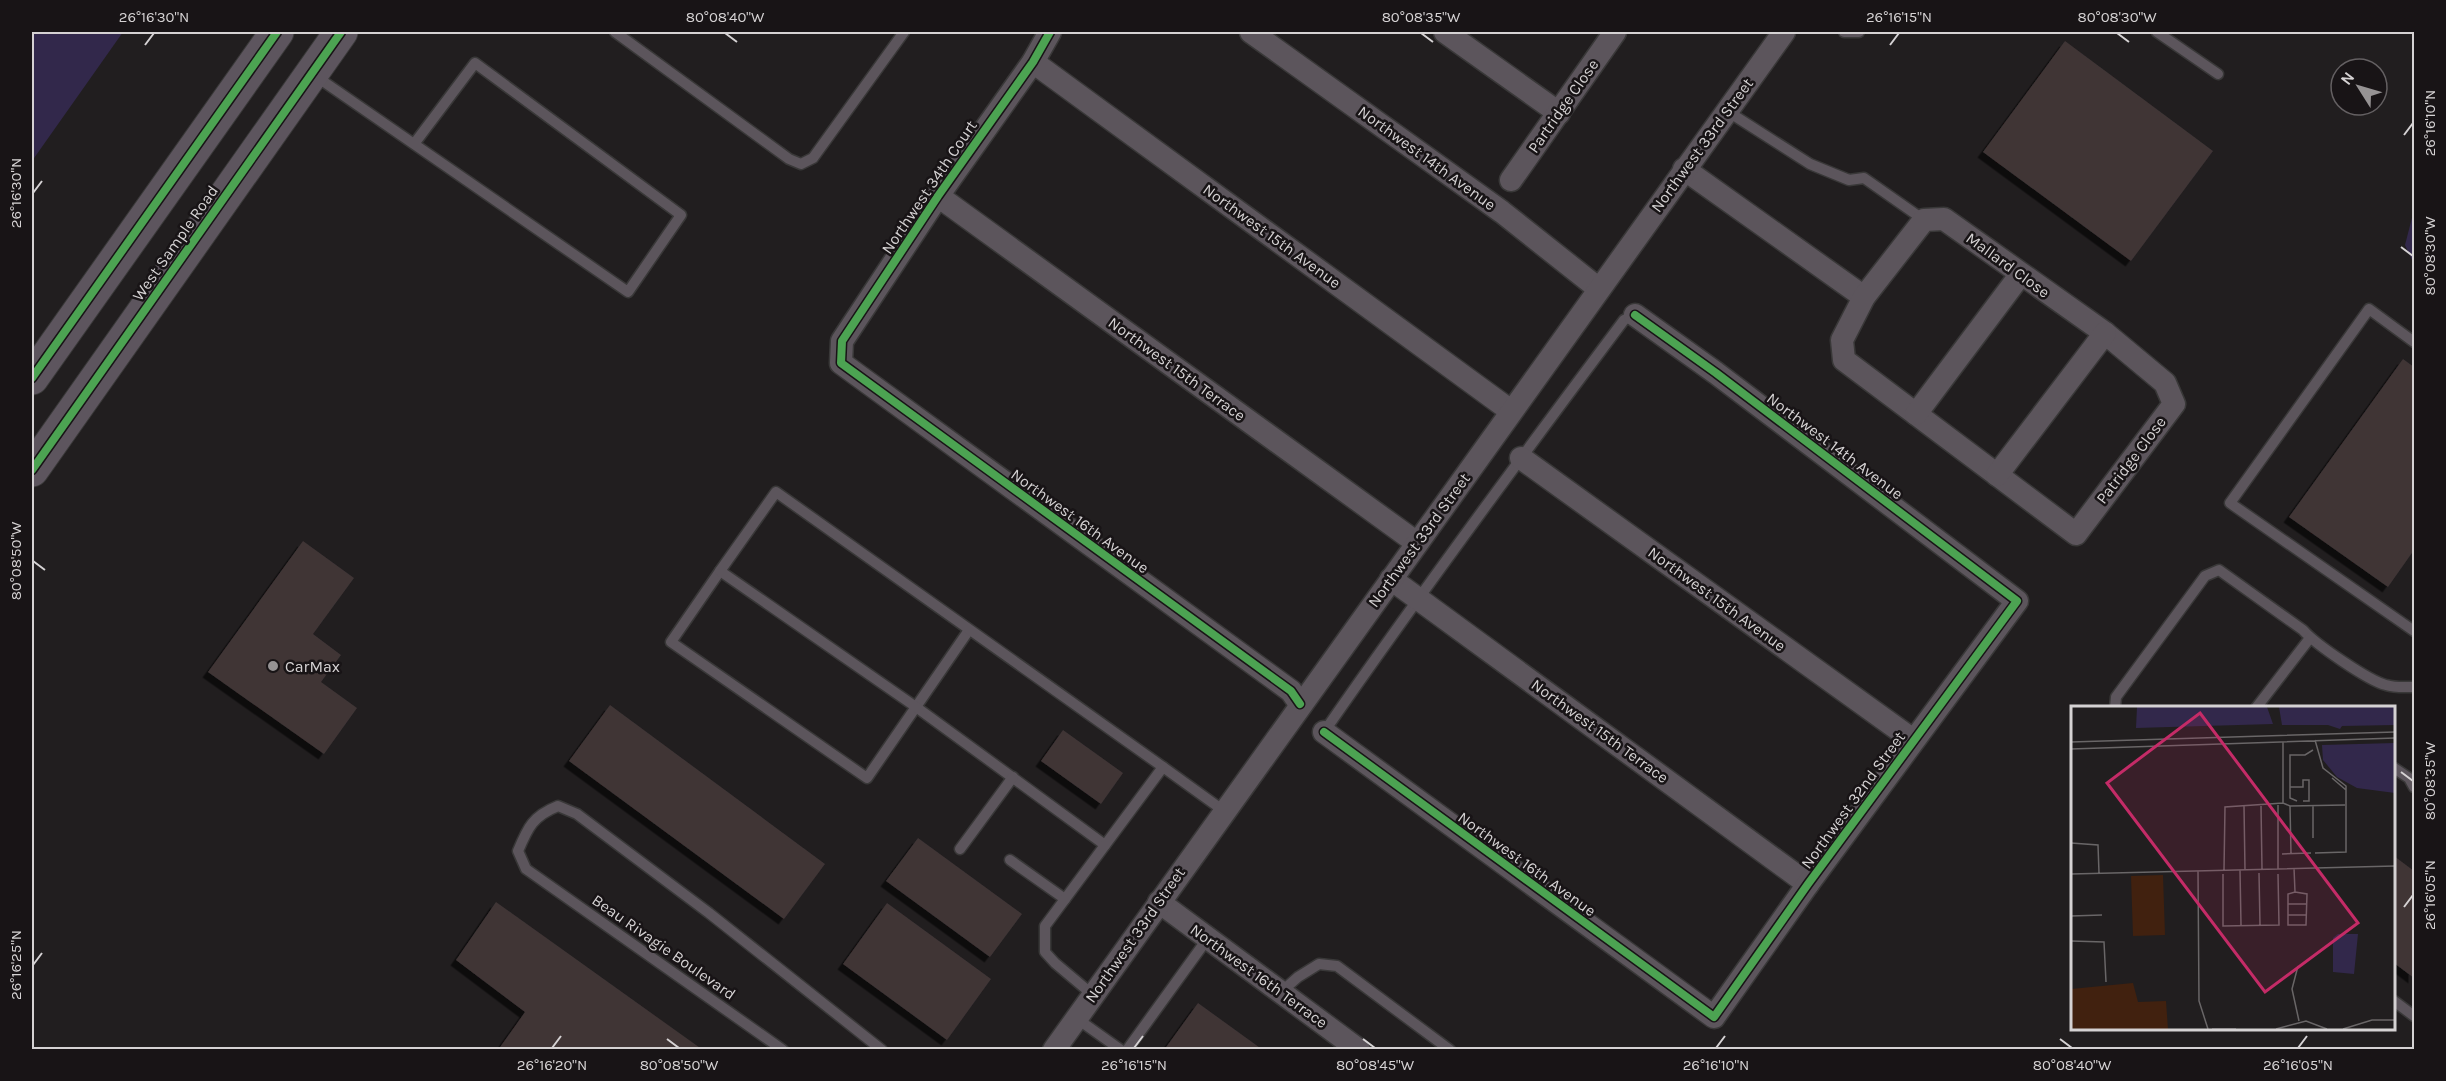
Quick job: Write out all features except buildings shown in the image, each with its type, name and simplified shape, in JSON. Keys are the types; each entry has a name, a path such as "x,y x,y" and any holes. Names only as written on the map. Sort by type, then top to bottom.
{"main road":[{"path":"32,378 277,32"},
{"name":"West Sample Road","path":"32,470 341,32"}],"street":[{"name":"Northwest 34th Court","path":"842,363 842,341 938,196 1033,62 1050,32"},
{"name":"Northwest 14th Avenue","path":"1251,32 1502,212 1599,288"},
{"path":"1445,32 1559,113"},
{"name":"Partridge Close","path":"1511,180 1615,32"},
{"name":"Northwest 33rd Street","path":"1054,1050 1784,32"},
{"name":"Northwest 15th Avenue","path":"1033,62 1511,411"},
{"path":"1684,169 1864,297"},
{"name":"Northwest 15th Terrace","path":"938,196 1417,543"},
{"name":"Mallard Close","path":"1924,220 1944,219 2105,333 2165,383"},
{"path":"1924,220 1864,297 1842,340 1844,360 1997,475 2105,333"},
{"path":"1916,414 2021,274"},
{"name":"Northwest 14th Avenue","path":"1635,315 1726,380 2017,601"},
{"name":"Northwest 16th Avenue","path":"842,363 1291,691 1300,704"},
{"name":"Patridge Close","path":"1997,475 2076,534 2174,404 2165,383"},
{"name":"Northwest 15th Avenue","path":"1521,458 1913,740"},
{"name":"Northwest 15th Terrace","path":"1391,579 1808,884"},
{"name":"Northwest 32nd Street","path":"1714,1017 1808,884 2017,601"},
{"name":"Northwest 16th Avenue","path":"1324,732 1714,1017"},
{"name":"Northwest 16th Terrace","path":"1159,902 1359,1050"}],"lane":[{"path":"615,32 789,159 801,165 813,158 904,32"},
{"path":"1844,32 1859,32"},
{"path":"2157,32 2218,74"},
{"path":"311,73 628,292 681,215 475,63 414,144"},
{"path":"1727,111 1810,164 1848,180 1864,178 1924,220"},
{"path":"2415,342 2369,309 2230,502 2415,631"},
{"path":"1324,732 1417,598 1521,458 1624,320 1635,315"},
{"path":"969,630 867,778 671,642 776,492 1224,811"},
{"path":"2115,706 2116,697 2205,576 2219,570 2303,630 2310,638 2385,685 2415,687"},
{"path":"720,571 916,707 1105,845"},
{"path":"2258,706 2310,638"},
{"path":"1093,994 1045,952 1045,926 1163,767"},
{"path":"2395,769 2409,778 2415,787"},
{"path":"960,849 1013,777"},
{"name":"Beau Rivagie Boulevard","path":"783,1050 526,869 518,851 527,828 543,812 558,806 577,813 709,913 882,1050"},
{"path":"1010,860 1065,899"},
{"path":"1126,1050 1208,938"},
{"path":"1281,992 1298,977 1319,964 1337,966 1450,1050"},
{"path":"2395,1002 2415,1016"},
{"path":"1076,1018 1121,1050"}],"shaded area":[{"path":"32,32 123,32 32,161"},
{"path":"2414,210 2414,264 2405,245"}],"cycle path":[{"path":"32,378 277,32"},
{"path":"32,470 341,32"},
{"path":"1050,32 1033,62 938,196 842,341 841,363 1291,691 1300,704"},
{"path":"1324,732 1714,1017 1808,884 2017,601 1716,373 1635,315"}],"place":[{"name":"CarMax","path":"273,666"}]}
